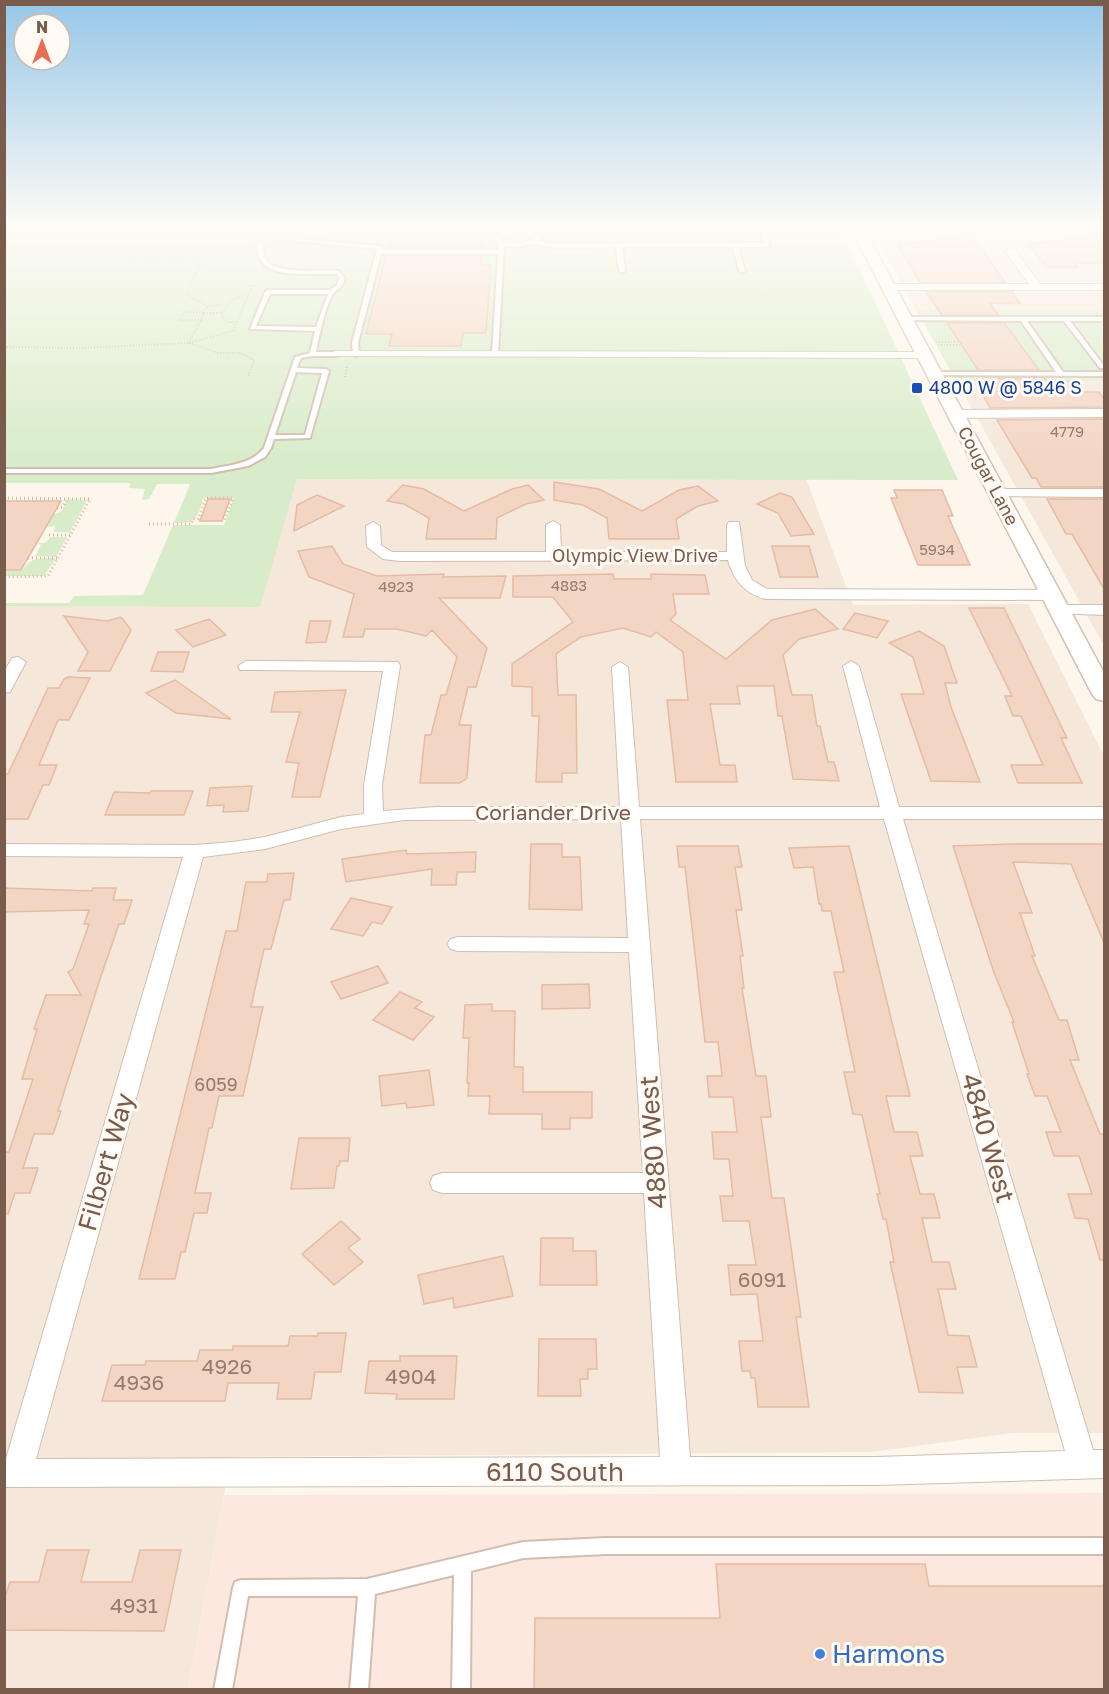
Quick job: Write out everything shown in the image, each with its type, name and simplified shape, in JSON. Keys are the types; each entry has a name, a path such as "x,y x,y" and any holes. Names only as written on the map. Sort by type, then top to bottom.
{"main road":[{"name":"Cougar Lane","path":"897,304 904,319 932,348 934,374 1104,694"}],"street":[{"path":"336,354 932,348"},
{"path":"955,414 1104,413"},
{"path":"998,494 1104,493"},
{"name":"Olympic View Drive","path":"373,525 372,541 379,552 400,557 734,556 746,583 765,594 1056,603 1104,610"},
{"path":"553,525 554,556"},
{"path":"734,525 734,556"},
{"path":"4,688 18,662"},
{"path":"246,666 392,666 373,785 374,818"},
{"name":"4840 West","path":"851,666 891,812 1094,1464"},
{"name":"4880 West","path":"621,667 676,1472"},
{"name":"Coriander Drive","path":"4,850 195,851 265,843 341,823 436,813 1104,813"},
{"name":"Filbert Way","path":"11,1473 195,851"},
{"path":"458,944 639,945"},
{"path":"442,1183 655,1182"},
{"name":"6110 South","path":"11,1473 876,1471 1094,1464"}],"lane":[{"path":"263,304 252,328 318,328"},
{"path":"313,354 318,328 327,304"},
{"path":"356,354 355,343 365,304"},
{"path":"495,354 498,304"},
{"path":"904,319 1104,319"},
{"path":"1023,319 1061,374"},
{"path":"1066,319 1104,370"},
{"path":"4,471 224,470 245,464 262,455 298,357 313,354 336,354"},
{"path":"270,437 308,437 326,371 294,370"},
{"path":"934,374 1061,374 1104,370"},
{"path":"223,1689 242,1588 367,1587 523,1550 606,1546 1104,1546"},
{"path":"460,1689 463,1564"},
{"path":"359,1689 367,1587"}],"path":[{"path":"189,343 207,306 225,305 222,313 227,322 237,322"},
{"path":"201,320 180,320 184,312 222,313"},
{"path":"6,347 78,348 189,343 233,331"},
{"path":"189,343 218,353 241,353 254,360 248,377"},
{"path":"932,348 961,344"},
{"path":"4,498 90,499 48,576 4,577"},
{"path":"57,508 62,507 67,498"},
{"path":"149,524 191,524 193,519 198,519 206,498 233,498 224,520"},
{"path":"49,535 71,535"},
{"path":"28,558 59,558"}],"shaded area":[{"path":"913,304 1104,304 1104,311 916,310"},
{"path":"956,380 1104,380 1104,646 1046,541"},
{"path":"297,479 806,479 853,605 1028,604 1104,756 1104,1433 1012,1433 872,1452 231,1457 188,1689 5,1690 5,606 259,606"},
{"path":"1104,1493 1104,1689 188,1690 224,1495"}],"green space":[{"path":"5,304 876,304 958,480 297,479 260,607 5,606 5,603 69,603 74,596 143,595 173,525 224,525 234,498 205,498 194,520 174,523 190,484 157,484 149,499 142,500 145,489 129,488 131,483 5,483"},
{"path":"916,310 1104,311 1104,380 956,380"},
{"path":"68,499 87,500 70,532 54,532 55,526 46,527 54,514 61,512"},
{"path":"51,537 67,537 56,557 35,556 41,545 37,543 45,543"},
{"path":"56,558 44,576 5,576 5,571 22,571 32,561"}],"building":[{"path":"374,304 488,304 486,333 463,333 461,346 389,346 392,334 366,334"},
{"path":"934,304 991,304 998,315 942,315"},
{"path":"947,323 1004,323 1039,370 978,370"},
{"path":"983,378 1045,378 1048,382 1076,381 1084,392 1099,392 1104,399 1104,407 990,408 975,380 985,380"},
{"path":"1104,419 1104,487 1041,487 1036,478 1032,478 997,420"},
{"path":"554,482 599,489 642,511 679,490 698,486 718,501 698,506 676,519 679,539 609,539 607,518 583,505 554,500"},
{"path":"403,485 424,489 464,511 512,489 528,485 544,500 526,504 497,518 496,539 426,539 429,518 404,504 387,501"},
{"path":"894,490 942,490 953,516 948,516 970,565 918,565 891,498 897,498"},
{"path":"780,493 792,497 814,534 791,536 778,513 757,504"},
{"path":"317,495 344,506 294,531 297,505"},
{"path":"208,499 230,499 222,521 200,521"},
{"path":"1047,499 1104,499 1104,589 1072,534 1066,534"},
{"path":"4,501 61,501 21,570 4,570"},
{"path":"332,546 343,564 377,576 444,574 443,577 506,576 500,598 439,598 487,648 476,687 468,687 459,725 471,725 467,778 460,783 420,783 425,735 431,735 441,695 446,695 457,657 432,630 426,636 397,629 365,629 363,637 343,637 354,594 309,577 298,551"},
{"path":"772,546 809,546 818,577 780,577"},
{"path":"613,574 614,579 651,579 651,574 705,575 709,594 673,594 676,614 670,620 726,659 772,620 815,609 838,629 799,639 783,655 792,695 812,695 817,726 820,726 828,762 834,762 839,781 793,779 782,716 778,716 774,686 737,686 740,704 710,704 720,765 735,765 737,782 676,782 667,700 688,700 683,652 656,632 651,637 623,628 581,637 556,654 558,695 576,695 577,773 562,773 562,782 536,782 539,716 532,716 532,687 512,686 512,664 573,622 553,597 513,597 513,576"},
{"path":"969,608 1004,608 1067,738 1061,738 1082,783 1018,783 1011,765 1043,765 1021,716 1013,716 1005,696 1012,696"},
{"path":"855,613 888,621 877,638 843,629"},
{"path":"64,616 107,621 121,617 131,630 110,671 78,671 88,652"},
{"path":"209,619 226,635 193,647 176,630"},
{"path":"310,621 331,621 326,642 306,643"},
{"path":"919,631 944,646 957,683 945,683 951,707 980,782 931,781 901,694 924,694 913,657 889,643"},
{"path":"158,652 189,652 183,672 151,671"},
{"path":"68,677 90,678 69,720 58,720 39,765 57,765 49,785 43,785 28,819 4,819 4,774 8,774 48,688 59,688 64,679"},
{"path":"175,680 231,719 176,713 146,693"},
{"path":"346,690 320,797 292,797 299,763 286,762 300,712 271,712 275,692"},
{"path":"252,786 248,811 223,812 224,805 207,806 210,788"},
{"path":"151,791 193,791 184,815 105,815 114,792 150,793"},
{"path":"531,844 562,844 562,857 580,857 582,910 529,909"},
{"path":"1104,844 1104,943 1071,864 1013,862 1032,913 1020,913 1035,956 1032,956 1059,1020 1067,1020 1079,1060 1070,1060 1100,1134 1104,1134 1104,1260 1100,1260 1088,1219 1075,1218 1068,1194 1092,1194 1079,1156 1054,1156 1046,1132 1061,1132 1047,1096 1035,1096 1012,1022 1014,1022 993,970 953,846"},
{"path":"677,846 738,846 742,867 735,867 742,910 736,910 743,956 740,956 744,988 742,988 756,1076 766,1076 771,1117 761,1117 772,1198 784,1198 801,1317 796,1317 809,1407 758,1407 755,1378 751,1378 750,1371 742,1371 739,1341 763,1341 757,1294 731,1295 728,1265 756,1265 749,1221 723,1221 720,1196 733,1196 729,1159 714,1159 712,1132 737,1132 733,1097 709,1097 707,1076 722,1076 718,1042 705,1042 685,867 679,867"},
{"path":"849,846 910,1096 886,1096 894,1132 917,1132 923,1156 910,1156 920,1194 934,1194 940,1218 922,1218 932,1262 949,1262 956,1289 938,1289 948,1335 969,1336 977,1367 957,1367 963,1393 919,1392 890,1262 894,1262 886,1219 883,1219 877,1194 880,1194 862,1115 853,1114 844,1072 855,1072 834,972 844,972 831,911 822,911 821,904 819,904 813,867 794,868 789,848"},
{"path":"406,850 407,854 476,852 475,872 457,872 456,885 431,885 432,869 346,882 342,859"},
{"path":"294,873 290,900 284,900 271,949 264,949 251,1007 263,1007 243,1096 219,1096 212,1128 209,1128 195,1193 211,1193 207,1213 194,1213 185,1252 181,1252 175,1279 139,1279 226,931 237,931 246,882 267,882 268,874"},
{"path":"4,888 92,891 93,888 116,888 113,900 132,900 124,924 119,924 100,979 58,1111 61,1111 53,1134 34,1134 23,1168 38,1168 30,1193 15,1193 8,1214 4,1213 4,1152 9,1152 33,1079 22,1079 37,1029 34,1029 46,995 81,995 68,972 73,969 89,924 84,924 89,910 4,912"},
{"path":"351,898 392,907 382,924 372,922 363,936 331,929"},
{"path":"378,966 388,983 341,999 331,982"},
{"path":"589,984 590,1008 542,1009 542,985"},
{"path":"400,992 422,1002 415,1008 434,1017 413,1040 373,1020"},
{"path":"492,1004 492,1011 515,1011 514,1067 523,1067 523,1092 592,1092 592,1118 570,1118 570,1129 542,1129 542,1114 489,1114 490,1096 468,1096 469,1038 463,1038 465,1005"},
{"path":"429,1070 434,1105 407,1108 406,1103 382,1106 379,1076"},
{"path":"299,1138 350,1138 348,1161 340,1161 337,1166 334,1188 291,1189"},
{"path":"341,1221 360,1239 348,1248 363,1262 334,1285 302,1254"},
{"path":"541,1238 573,1238 573,1251 596,1251 597,1285 540,1285"},
{"path":"503,1256 513,1296 454,1308 453,1298 424,1304 418,1275"},
{"path":"318,1333 346,1333 341,1372 315,1372 311,1399 277,1399 279,1383 228,1383 225,1401 102,1401 112,1365 145,1365 146,1361 197,1361 200,1350 233,1350 233,1346 288,1346 290,1336 318,1336"},
{"path":"539,1339 596,1339 597,1369 588,1369 588,1379 580,1379 581,1396 538,1396"},
{"path":"400,1356 457,1356 454,1399 396,1399 397,1394 365,1393 369,1361 400,1361"},
{"path":"47,1550 89,1550 81,1582 132,1582 140,1550 181,1550 164,1631 4,1630 4,1600 10,1582 39,1582"},
{"name":"Harmons","path":"716,1564 925,1564 929,1586 1104,1586 1104,1689 534,1689 535,1618 720,1618"}],"place":[{"name":"4800 W @ 5846 S","path":"917,388"},
{"name":"Harmons","path":"820,1654"}]}
